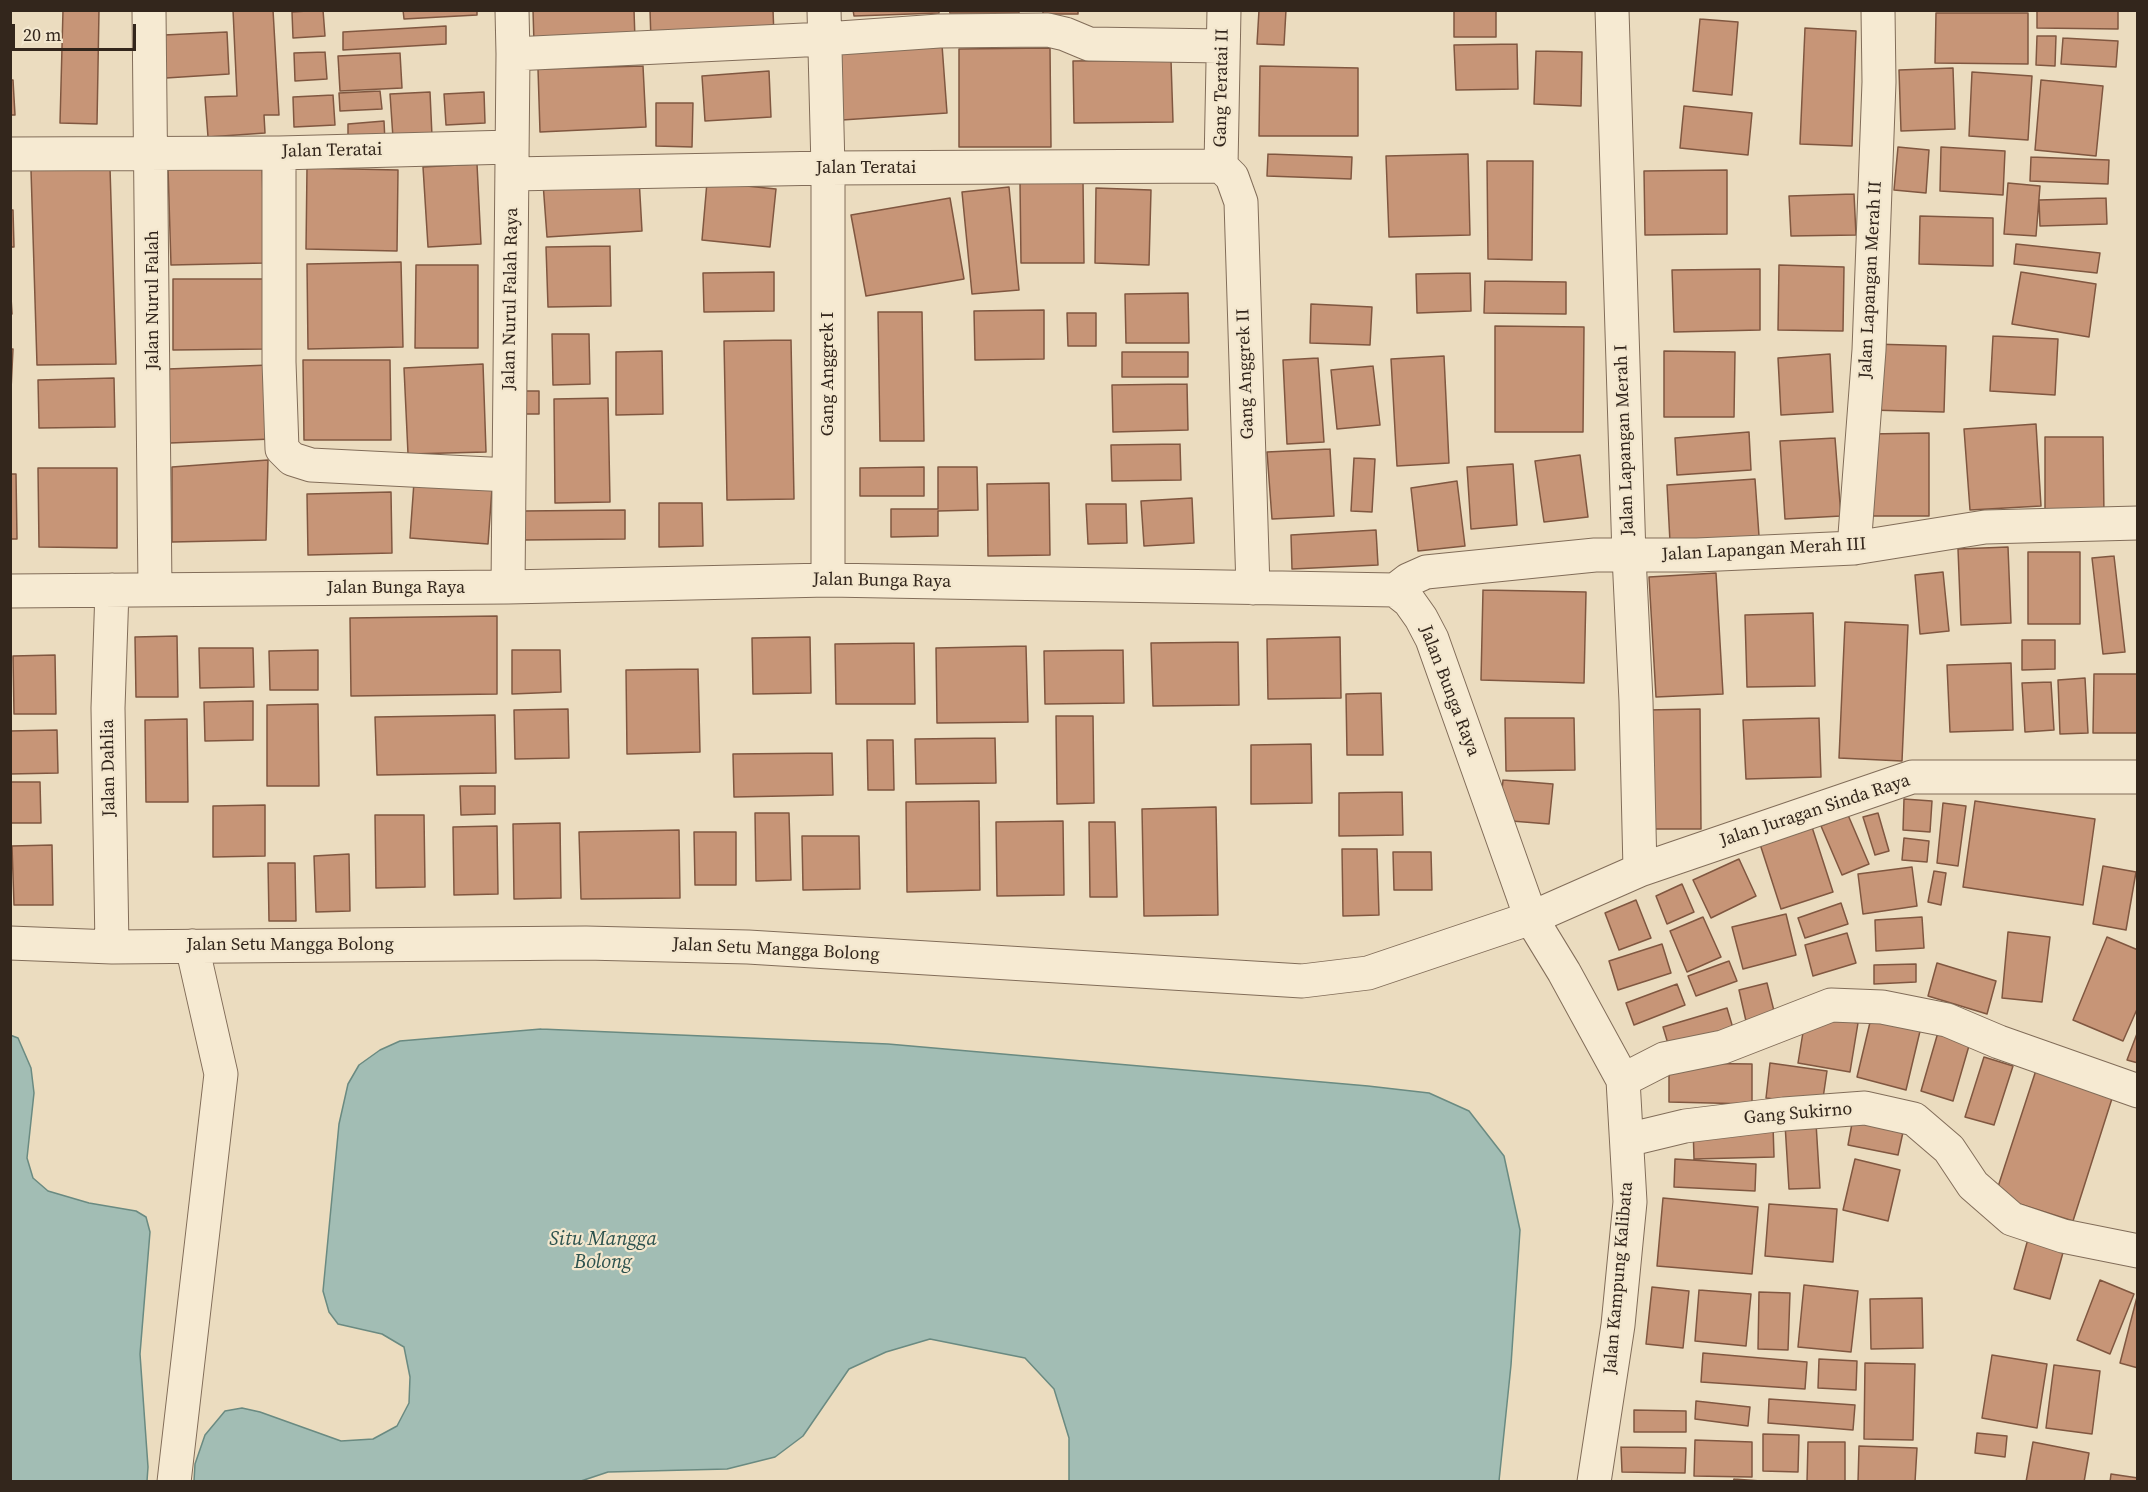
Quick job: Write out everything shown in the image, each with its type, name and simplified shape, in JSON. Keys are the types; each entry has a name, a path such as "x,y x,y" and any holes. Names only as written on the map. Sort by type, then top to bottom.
{"street":[{"name":"Jalan Nurul Falah","path":"149,10 155,589"},
{"name":"Jalan Nurul Falah Raya","path":"508,587 512,10"},
{"name":"Gang Teratai II","path":"1221,166 1224,10"},
{"name":"Jalan Lapangan Merah I","path":"1612,10 1640,870"},
{"name":"Jalan Lapangan Merah II","path":"1854,548 1869,350 1880,82 1878,10"},
{"path":"513,54 825,25 939,31 1048,30 1089,44 1223,46"},
{"name":"Gang Anggrek I","path":"825,25 828,168 828,580"},
{"name":"Jalan Teratai","path":"10,154 279,153 828,168 1221,166"},
{"path":"279,153 279,362 282,449 292,459 312,465 509,475"},
{"name":"Gang Anggrek II","path":"1221,166 1232,177 1241,202 1253,588"},
{"name":"Jalan Lapangan Merah III","path":"1395,590 1408,580 1426,572 1595,555 1629,556 1854,548 1985,527 2138,523"},
{"name":"Jalan Bunga Raya","path":"10,591 508,587 828,580 1395,590 1409,601 1432,639 1531,918"},
{"name":"Jalan Dahlia","path":"111,947 108,708 112,590"},
{"name":"Jalan Juragan Sinda Raya","path":"1531,918 1640,870 1912,777 2138,777"},
{"name":"Jalan Setu Mangga Bolong","path":"10,943 111,947 585,943 748,947 1302,981 1368,973 1531,918"},
{"name":"Jalan Kampung Kalibata","path":"1531,918 1564,972 1623,1080 1630,1202 1618,1326 1594,1482"},
{"path":"174,1482 221,1074 192,946"},
{"path":"1623,1080 1664,1059 1723,1047 1831,1005 1882,1007 1947,1020 1999,1042 2138,1090"},
{"name":"Gang Sukirno","path":"1627,1140 1685,1126 1866,1107 1914,1119 1949,1149 1974,1185 2012,1219 2063,1236 2138,1251"}],"water":[{"name":"Situ Mangga Bolong","path":"541,1029 888,1044 1368,1086 1429,1093 1469,1111 1504,1156 1520,1230 1511,1365 1499,1481 1069,1481 1069,1438 1054,1389 1025,1358 930,1339 886,1352 849,1369 803,1436 775,1457 727,1469 608,1472 578,1482 194,1481 195,1464 205,1435 225,1411 242,1408 260,1412 341,1441 373,1439 397,1426 409,1403 410,1377 404,1347 382,1334 338,1324 329,1312 323,1291 339,1124 348,1084 359,1065 380,1050 400,1041"},
{"path":"10,1035 18,1038 31,1068 34,1093 27,1158 33,1178 48,1191 89,1203 136,1211 146,1217 150,1232 140,1354 147,1481 11,1481"}],"building":[{"path":"63,10 99,10 97,124 60,123"},
{"path":"233,10 273,10 279,115 264,115 265,133 208,137 205,97 237,96"},
{"path":"323,10 325,36 293,38 292,12"},
{"path":"403,10 477,10 477,15 404,19"},
{"path":"533,10 634,10 635,40 534,44"},
{"path":"650,10 773,10 774,36 651,41"},
{"path":"853,10 939,10 939,13 854,16"},
{"path":"949,10 1019,10 1019,13 950,13"},
{"path":"1043,10 1078,10 1078,14 1043,14"},
{"path":"1259,10 1286,10 1284,45 1257,44"},
{"path":"1454,10 1496,10 1496,37 1454,37"},
{"path":"2037,10 2118,10 2118,29 2037,28"},
{"path":"1936,13 2028,13 2028,64 1935,63"},
{"path":"1700,19 1738,22 1732,95 1693,91"},
{"path":"446,26 446,44 343,50 343,32"},
{"path":"1805,28 1856,31 1852,146 1800,144"},
{"path":"227,32 229,74 166,78 164,35"},
{"path":"2037,36 2056,36 2055,66 2036,65"},
{"path":"2063,38 2118,41 2116,67 2061,64"},
{"path":"1517,44 1518,89 1456,90 1454,45"},
{"path":"942,45 947,113 842,120 838,52"},
{"path":"1050,48 1051,147 959,147 959,49"},
{"path":"1536,51 1582,52 1581,106 1534,104"},
{"path":"325,52 327,79 295,81 294,53"},
{"path":"400,53 402,88 340,91 338,56"},
{"path":"1171,60 1173,122 1074,123 1073,61"},
{"path":"643,66 646,127 540,132 538,69"},
{"path":"1260,66 1358,68 1358,136 1259,136"},
{"path":"1953,68 1955,129 1901,131 1899,70"},
{"path":"769,71 771,117 705,121 702,76"},
{"path":"1972,72 2032,76 2028,140 1969,136"},
{"path":"10,80 13,80 15,115 10,115"},
{"path":"2041,80 2103,86 2096,156 2035,150"},
{"path":"380,91 382,109 340,111 339,93"},
{"path":"430,92 432,136 393,138 390,94"},
{"path":"484,92 485,123 446,125 444,94"},
{"path":"333,95 335,125 294,127 293,97"},
{"path":"656,103 693,103 692,147 656,146"},
{"path":"1684,106 1752,113 1748,155 1680,148"},
{"path":"384,121 385,142 348,144 348,124"},
{"path":"1898,147 1929,150 1926,193 1894,190"},
{"path":"1941,147 2005,151 2003,195 1940,191"},
{"path":"1268,154 1352,157 1351,179 1267,176"},
{"path":"1468,154 1470,235 1389,237 1386,156"},
{"path":"2031,157 2109,160 2108,184 2030,181"},
{"path":"1487,161 1533,161 1532,260 1488,259"},
{"path":"477,164 481,244 428,247 423,167"},
{"path":"262,165 265,263 171,265 168,168"},
{"path":"110,168 116,364 37,365 31,170"},
{"path":"307,168 398,170 397,251 306,249"},
{"path":"1727,170 1727,234 1645,235 1644,171"},
{"path":"639,178 642,231 547,237 543,183"},
{"path":"1083,181 1084,263 1021,263 1020,182"},
{"path":"707,182 776,189 770,247 702,240"},
{"path":"2008,183 2040,186 2036,236 2004,234"},
{"path":"1009,187 1019,290 972,294 962,192"},
{"path":"1096,188 1151,190 1149,265 1095,263"},
{"path":"1854,194 1856,235 1791,236 1789,196"},
{"path":"950,198 964,279 866,296 851,215"},
{"path":"2106,198 2107,224 2040,226 2039,200"},
{"path":"10,210 13,210 14,247 10,247"},
{"path":"1920,216 1993,218 1993,266 1919,264"},
{"path":"2016,244 2100,253 2097,273 2014,264"},
{"path":"610,246 611,306 548,307 546,247"},
{"path":"401,262 403,347 308,349 307,264"},
{"path":"416,265 478,265 478,348 415,348"},
{"path":"1779,265 1844,267 1843,331 1778,330"},
{"path":"1760,269 1760,330 1674,332 1672,270"},
{"path":"774,272 774,311 704,312 703,273"},
{"path":"2021,272 2096,284 2089,337 2012,324"},
{"path":"1470,273 1471,311 1417,313 1416,274"},
{"path":"173,279 263,279 264,349 173,350"},
{"path":"10,280 12,314 10,314"},
{"path":"1485,281 1566,282 1566,314 1484,313"},
{"path":"1188,293 1189,343 1126,343 1125,294"},
{"path":"1311,304 1372,307 1370,345 1310,343"},
{"path":"1044,310 1044,359 975,360 974,311"},
{"path":"878,312 922,312 924,441 880,441"},
{"path":"1067,313 1096,313 1096,346 1068,346"},
{"path":"1495,326 1584,327 1583,432 1495,432"},
{"path":"552,334 589,334 590,384 553,385"},
{"path":"1993,336 2058,339 2055,395 1990,391"},
{"path":"791,340 794,499 727,500 724,341"},
{"path":"1872,344 1946,346 1944,412 1870,410"},
{"path":"10,349 13,349 11,390 10,390"},
{"path":"662,351 663,414 616,415 616,352"},
{"path":"1664,351 1735,352 1734,417 1664,417"},
{"path":"1122,352 1188,352 1188,377 1122,377"},
{"path":"1830,354 1833,412 1781,415 1778,358"},
{"path":"1444,356 1449,463 1397,466 1391,359"},
{"path":"1318,358 1324,442 1287,444 1283,360"},
{"path":"303,360 390,360 391,440 304,440"},
{"path":"483,364 486,452 408,454 404,368"},
{"path":"269,365 272,439 170,443 168,369"},
{"path":"1373,366 1380,425 1337,429 1331,370"},
{"path":"114,378 115,427 39,428 38,380"},
{"path":"1187,384 1188,430 1113,432 1112,385"},
{"path":"515,391 539,391 539,414 516,414"},
{"path":"608,398 610,502 555,503 554,399"},
{"path":"2036,424 2041,506 1970,510 1964,429"},
{"path":"1749,432 1751,470 1677,475 1675,438"},
{"path":"1929,433 1929,516 1869,516 1869,434"},
{"path":"2045,437 2103,437 2104,517 2045,517"},
{"path":"1835,438 1841,516 1785,519 1780,441"},
{"path":"1180,444 1181,480 1112,481 1111,445"},
{"path":"1330,449 1334,516 1272,519 1267,452"},
{"path":"1580,455 1588,517 1544,522 1535,461"},
{"path":"1354,458 1375,459 1372,512 1351,511"},
{"path":"268,460 266,540 172,542 172,467"},
{"path":"1513,464 1517,525 1471,529 1467,467"},
{"path":"924,467 924,496 860,496 860,468"},
{"path":"938,467 977,467 978,510 938,511 938,536 891,537 891,509 938,509"},
{"path":"38,468 117,468 117,548 39,547"},
{"path":"10,474 16,474 17,539 10,539"},
{"path":"1755,479 1759,536 1670,542 1667,485"},
{"path":"1457,481 1465,546 1418,551 1411,488"},
{"path":"414,482 492,488 488,544 410,538"},
{"path":"1049,483 1050,555 988,556 987,484"},
{"path":"391,492 392,553 308,555 307,494"},
{"path":"1192,498 1194,543 1144,546 1141,501"},
{"path":"659,503 702,503 703,546 659,547"},
{"path":"1086,504 1126,504 1127,543 1088,544"},
{"path":"625,510 625,539 523,540 523,511"},
{"path":"1376,530 1378,565 1292,569 1291,535"},
{"path":"2008,547 2011,623 1961,625 1958,549"},
{"path":"2028,552 2080,552 2080,624 2028,624"},
{"path":"2114,556 2125,652 2103,654 2092,558"},
{"path":"1943,572 1949,631 1920,634 1915,575"},
{"path":"1716,573 1723,694 1656,697 1649,577"},
{"path":"1483,590 1586,592 1584,683 1481,680"},
{"path":"1813,613 1815,686 1747,687 1745,615"},
{"path":"497,616 497,694 351,696 350,618"},
{"path":"1845,622 1908,625 1902,761 1839,758"},
{"path":"177,636 178,697 136,697 135,637"},
{"path":"810,637 811,693 753,694 752,638"},
{"path":"1340,637 1341,698 1268,699 1267,639"},
{"path":"2022,640 2055,640 2055,669 2022,670"},
{"path":"1238,642 1239,705 1153,706 1151,643"},
{"path":"914,643 915,704 836,704 835,644"},
{"path":"1026,646 1028,722 937,723 936,648"},
{"path":"199,648 253,648 254,687 200,688"},
{"path":"318,650 318,690 270,690 269,651"},
{"path":"512,650 560,650 561,692 512,694"},
{"path":"1123,650 1124,703 1045,704 1044,651"},
{"path":"55,655 56,714 14,714 13,656"},
{"path":"2011,663 2013,730 1950,732 1947,665"},
{"path":"698,669 700,752 627,754 626,670"},
{"path":"2094,674 2137,674 2137,733 2093,733"},
{"path":"2085,678 2088,733 2060,734 2058,680"},
{"path":"2051,682 2054,730 2025,732 2022,683"},
{"path":"1381,693 1383,755 1347,755 1346,694"},
{"path":"253,701 253,740 205,741 204,702"},
{"path":"318,704 319,786 267,786 267,705"},
{"path":"568,709 569,758 515,759 514,710"},
{"path":"1700,709 1701,829 1648,829 1647,710"},
{"path":"495,715 496,773 377,775 375,717"},
{"path":"1056,716 1093,716 1094,803 1057,804"},
{"path":"1505,718 1574,718 1575,770 1506,771"},
{"path":"1819,718 1821,777 1746,779 1743,720"},
{"path":"187,719 188,802 146,802 145,720"},
{"path":"57,730 58,773 10,774 10,731"},
{"path":"995,738 996,783 916,784 915,739"},
{"path":"867,740 893,740 894,790 868,790"},
{"path":"1311,744 1312,803 1251,804 1251,745"},
{"path":"832,753 833,795 734,797 733,754"},
{"path":"1503,780 1553,784 1549,824 1499,820"},
{"path":"10,782 40,782 41,823 10,823"},
{"path":"460,786 495,786 495,814 461,815"},
{"path":"1402,792 1403,835 1339,836 1339,793"},
{"path":"1904,799 1932,801 1930,832 1903,830"},
{"path":"979,801 980,890 907,892 906,802"},
{"path":"1975,801 2095,819 2083,905 1963,887"},
{"path":"1943,803 1966,806 1958,866 1937,863"},
{"path":"265,805 265,856 213,857 213,806"},
{"path":"1216,807 1218,915 1144,916 1142,809"},
{"path":"755,813 789,813 791,880 756,881"},
{"path":"1878,813 1889,851 1875,855 1863,817"},
{"path":"375,815 424,815 425,887 376,888"},
{"path":"1848,815 1869,864 1842,875 1821,826"},
{"path":"1063,821 1064,895 997,896 996,822"},
{"path":"1089,822 1115,822 1117,897 1090,897"},
{"path":"560,823 561,898 514,899 513,824"},
{"path":"1811,824 1833,892 1781,909 1759,841"},
{"path":"497,826 498,894 454,895 453,827"},
{"path":"679,830 680,898 581,899 579,832"},
{"path":"694,832 736,832 736,885 695,885"},
{"path":"802,836 859,836 860,889 803,890"},
{"path":"1904,838 1929,841 1927,862 1902,860"},
{"path":"52,845 53,905 14,905 12,846"},
{"path":"1342,849 1377,849 1379,915 1343,916"},
{"path":"1393,852 1431,852 1432,890 1394,890"},
{"path":"349,854 350,911 316,912 314,856"},
{"path":"1739,859 1756,896 1711,918 1693,880"},
{"path":"268,863 295,863 296,921 269,921"},
{"path":"2103,866 2136,872 2126,930 2093,924"},
{"path":"1912,867 1917,906 1863,914 1858,874"},
{"path":"1934,871 1946,873 1941,905 1928,902"},
{"path":"1682,884 1694,912 1667,924 1656,896"},
{"path":"1636,900 1651,938 1619,950 1605,913"},
{"path":"1841,903 1848,924 1805,938 1798,918"},
{"path":"1786,914 1796,955 1743,969 1732,927"},
{"path":"1703,917 1721,957 1687,972 1670,931"},
{"path":"1922,917 1924,948 1876,951 1875,920"},
{"path":"2008,932 2050,937 2042,1002 2002,998"},
{"path":"1847,933 1856,963 1813,976 1805,945"},
{"path":"2107,937 2138,950 2138,1007 2123,1041 2073,1020"},
{"path":"1662,944 1671,973 1618,990 1609,961"},
{"path":"1729,961 1737,981 1696,996 1688,976"},
{"path":"1937,963 1996,981 1987,1014 1928,996"},
{"path":"1916,964 1916,982 1874,984 1874,965"},
{"path":"1767,983 1777,1023 1748,1030 1739,990"},
{"path":"1677,984 1685,1005 1634,1025 1626,1003"},
{"path":"1727,1008 1735,1035 1671,1054 1663,1027"},
{"path":"1806,1014 1858,1023 1850,1072 1798,1063"},
{"path":"1872,1014 1921,1027 1906,1090 1857,1077"},
{"path":"1941,1022 1973,1032 1953,1101 1921,1091"},
{"path":"2138,1031 2138,1063 2127,1060"},
{"path":"1984,1057 2013,1066 1994,1125 1965,1117"},
{"path":"2039,1061 2116,1086 2073,1221 1995,1196"},
{"path":"1669,1063 1752,1064 1752,1104 1669,1102"},
{"path":"1770,1063 1827,1071 1822,1105 1766,1098"},
{"path":"1854,1113 1905,1123 1898,1155 1848,1145"},
{"path":"1816,1123 1820,1188 1789,1189 1785,1124"},
{"path":"1773,1125 1774,1157 1694,1159 1693,1126"},
{"path":"1675,1159 1756,1164 1755,1191 1674,1187"},
{"path":"1855,1159 1900,1170 1888,1221 1843,1210"},
{"path":"1663,1198 1758,1207 1752,1274 1657,1266"},
{"path":"1769,1204 1837,1209 1833,1262 1765,1256"},
{"path":"2028,1239 2064,1249 2050,1299 2014,1289"},
{"path":"2100,1280 2134,1294 2110,1354 2077,1340"},
{"path":"1804,1285 1858,1291 1851,1352 1798,1347"},
{"path":"1652,1287 1689,1291 1683,1348 1646,1344"},
{"path":"1699,1290 1751,1294 1746,1346 1695,1341"},
{"path":"1759,1292 1790,1293 1788,1350 1758,1349"},
{"path":"2138,1297 2138,1368 2120,1363"},
{"path":"1922,1298 1923,1348 1871,1349 1870,1299"},
{"path":"1703,1353 1807,1362 1805,1389 1701,1382"},
{"path":"1992,1355 2047,1364 2037,1428 1982,1418"},
{"path":"1819,1359 1857,1361 1856,1390 1818,1388"},
{"path":"1865,1363 1915,1364 1913,1440 1864,1439"},
{"path":"2054,1365 2100,1371 2092,1434 2046,1428"},
{"path":"1769,1399 1855,1405 1853,1430 1768,1423"},
{"path":"1696,1401 1750,1407 1748,1426 1695,1419"},
{"path":"1634,1410 1686,1411 1686,1432 1634,1432"},
{"path":"1977,1433 2007,1436 2005,1457 1975,1453"},
{"path":"1763,1434 1799,1435 1798,1472 1763,1471"},
{"path":"1695,1440 1752,1442 1752,1477 1694,1476"},
{"path":"1808,1442 1845,1442 1845,1482 1807,1482"},
{"path":"2033,1442 2089,1453 2084,1482 2026,1482"},
{"path":"1859,1446 1917,1448 1915,1482 1858,1482"},
{"path":"1621,1447 1686,1448 1685,1473 1622,1472"},
{"path":"2111,1474 2138,1478 2138,1482 2110,1482"},
{"path":"1734,1479 1761,1481 1761,1482 1733,1482"}]}
